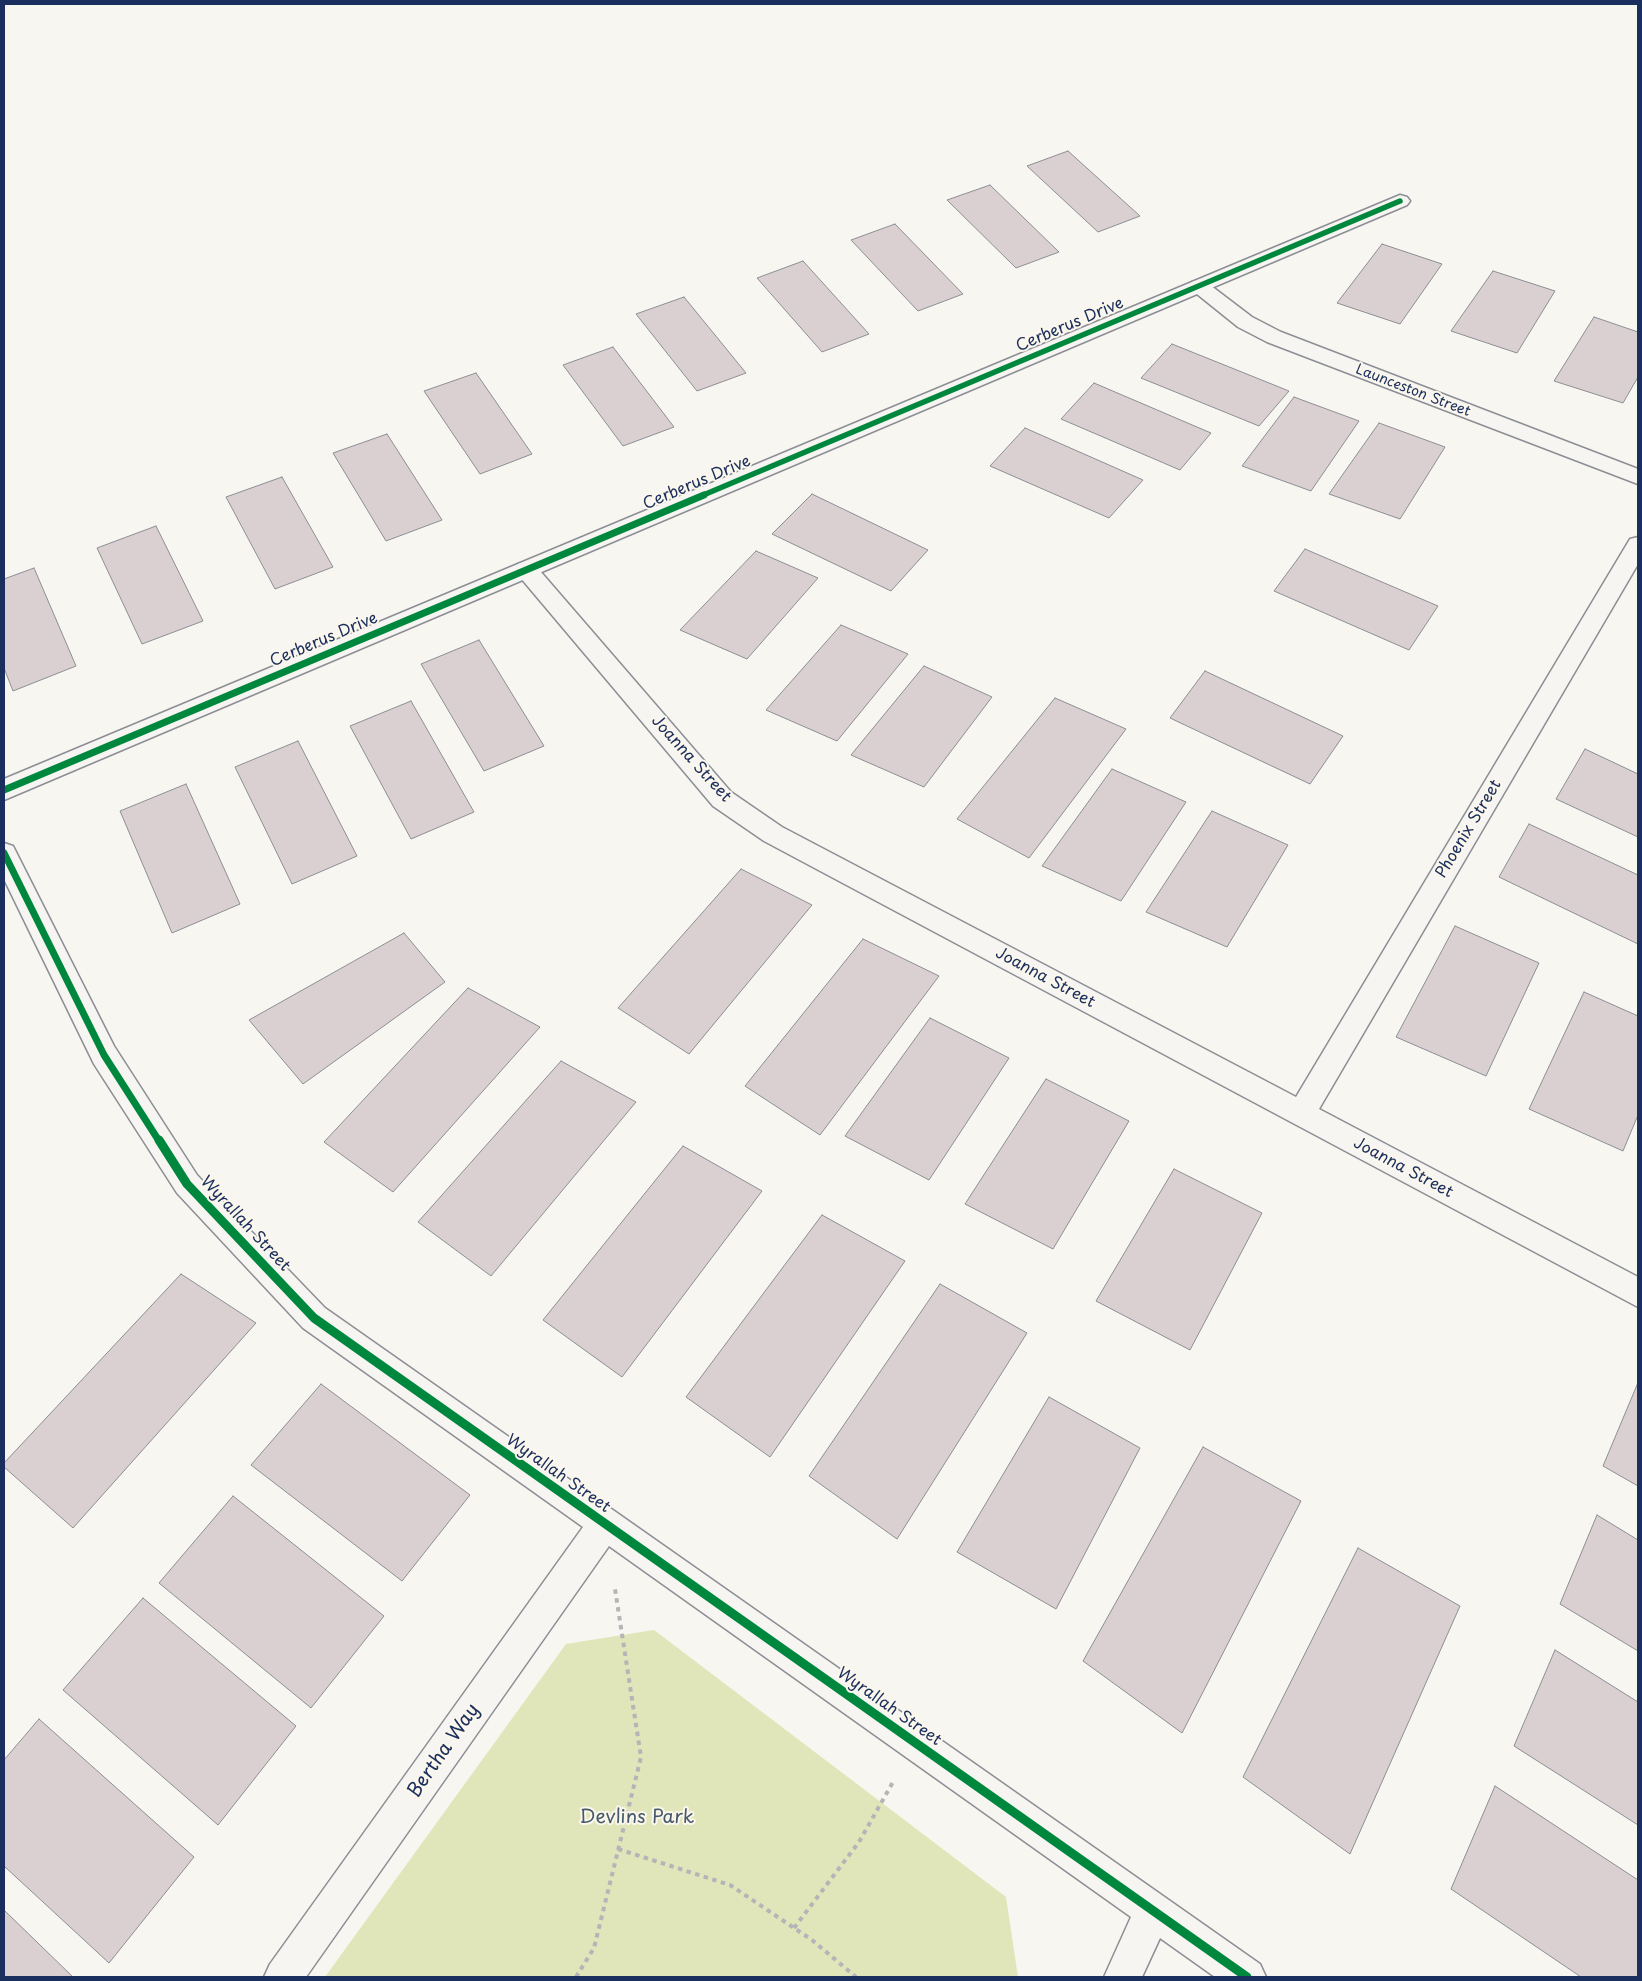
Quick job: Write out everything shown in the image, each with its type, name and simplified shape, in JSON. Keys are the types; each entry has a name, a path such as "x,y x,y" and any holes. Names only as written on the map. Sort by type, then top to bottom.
{"street":[{"name":"Cerberus Drive","path":"4,790 1400,201"},
{"name":"Launceston Street","path":"1199,286 1245,322 1274,337 1638,477"},
{"name":"Phoenix Street","path":"1301,1114 1638,545"},
{"name":"Joanna Street","path":"526,570 722,799 773,834 1638,1292"},
{"name":"Wyrallah Street","path":"4,853 104,1055 188,1184 314,1318 1247,1977"},
{"name":"Bertha Way","path":"283,1977 605,1524"},
{"path":"1123,1977 1153,1911"}],"path":[{"path":"576,1977 594,1948 641,1757 605,1524"},
{"path":"794,1928 859,1842 891,1787 912,1740"},
{"path":"618,1849 730,1886 812,1940 856,1977"}],"green space":[{"name":"Devlins Park","path":"654,1630 1006,1897 1018,1977 325,1977 566,1644"}],"building":[{"path":"1068,151 1140,216 1098,232 1027,166"},
{"path":"990,185 1059,252 1016,268 947,200"},
{"path":"895,224 963,294 918,311 851,240"},
{"path":"1382,244 1442,264 1400,324 1337,303"},
{"path":"803,261 869,334 822,352 757,278"},
{"path":"1493,271 1555,291 1517,353 1451,331"},
{"path":"684,297 746,373 697,391 636,314"},
{"path":"1594,317 1638,332 1638,377 1623,403 1554,381"},
{"path":"1172,344 1289,391 1259,426 1141,378"},
{"path":"613,347 674,427 623,446 563,365"},
{"path":"476,373 532,454 480,474 424,391"},
{"path":"1094,383 1211,433 1180,470 1061,419"},
{"path":"1294,397 1359,421 1311,491 1242,466"},
{"path":"1379,423 1445,447 1400,519 1329,494"},
{"path":"1025,428 1143,480 1109,518 990,466"},
{"path":"387,434 442,520 386,541 333,453"},
{"path":"282,477 333,567 275,589 226,497"},
{"path":"812,494 928,550 891,591 772,534"},
{"path":"156,526 203,621 142,644 97,548"},
{"path":"1305,549 1438,606 1409,650 1274,591"},
{"path":"756,551 818,578 747,659 680,630"},
{"path":"34,568 76,666 13,691 4,668 4,579"},
{"path":"841,625 908,654 837,741 766,710"},
{"path":"479,640 544,746 484,771 421,664"},
{"path":"924,666 992,697 924,787 851,755"},
{"path":"1205,671 1343,736 1310,784 1170,718"},
{"path":"1055,698 1126,729 1029,858 957,819"},
{"path":"411,701 474,812 411,839 350,726"},
{"path":"298,741 357,856 292,884 235,767"},
{"path":"1585,749 1638,774 1638,837 1556,799"},
{"path":"1112,769 1186,802 1121,901 1042,866"},
{"path":"186,784 240,904 172,933 120,811"},
{"path":"1212,811 1288,845 1227,947 1146,912"},
{"path":"1529,824 1638,875 1638,944 1499,877"},
{"path":"741,869 812,905 689,1054 618,1008"},
{"path":"1455,926 1539,963 1486,1076 1396,1037"},
{"path":"404,933 445,982 303,1084 249,1020"},
{"path":"863,939 939,976 820,1135 745,1086"},
{"path":"468,988 540,1027 393,1192 324,1142"},
{"path":"1584,992 1638,1016 1638,1115 1623,1151 1529,1109"},
{"path":"930,1018 1009,1058 929,1180 845,1136"},
{"path":"561,1061 636,1102 491,1276 418,1222"},
{"path":"1046,1079 1129,1121 1053,1249 965,1204"},
{"path":"683,1146 762,1191 622,1377 543,1320"},
{"path":"1174,1169 1262,1213 1190,1350 1096,1301"},
{"path":"822,1215 905,1261 770,1457 686,1397"},
{"path":"181,1274 256,1323 73,1528 4,1467 4,1463"},
{"path":"940,1284 1027,1333 897,1539 809,1476"},
{"path":"321,1384 470,1495 402,1581 251,1465"},
{"path":"1638,1385 1638,1486 1603,1466"},
{"path":"1049,1397 1140,1448 1056,1609 957,1552"},
{"path":"1203,1447 1301,1501 1182,1733 1083,1661"},
{"path":"233,1496 384,1616 311,1708 159,1583"},
{"path":"1597,1515 1638,1540 1638,1651 1560,1604"},
{"path":"1358,1548 1460,1606 1350,1854 1243,1777"},
{"path":"143,1598 296,1726 218,1825 63,1690"},
{"path":"1555,1650 1638,1702 1638,1825 1514,1746"},
{"path":"39,1719 194,1857 109,1963 4,1866 4,1760"},
{"path":"1495,1786 1638,1880 1638,1977 1581,1977 1451,1889"},
{"path":"4,1910 73,1977 4,1977"}],"cycle path":[{"path":"4,790 1400,201"},
{"path":"4,853 104,1055 187,1184 314,1318 1247,1977"}]}
